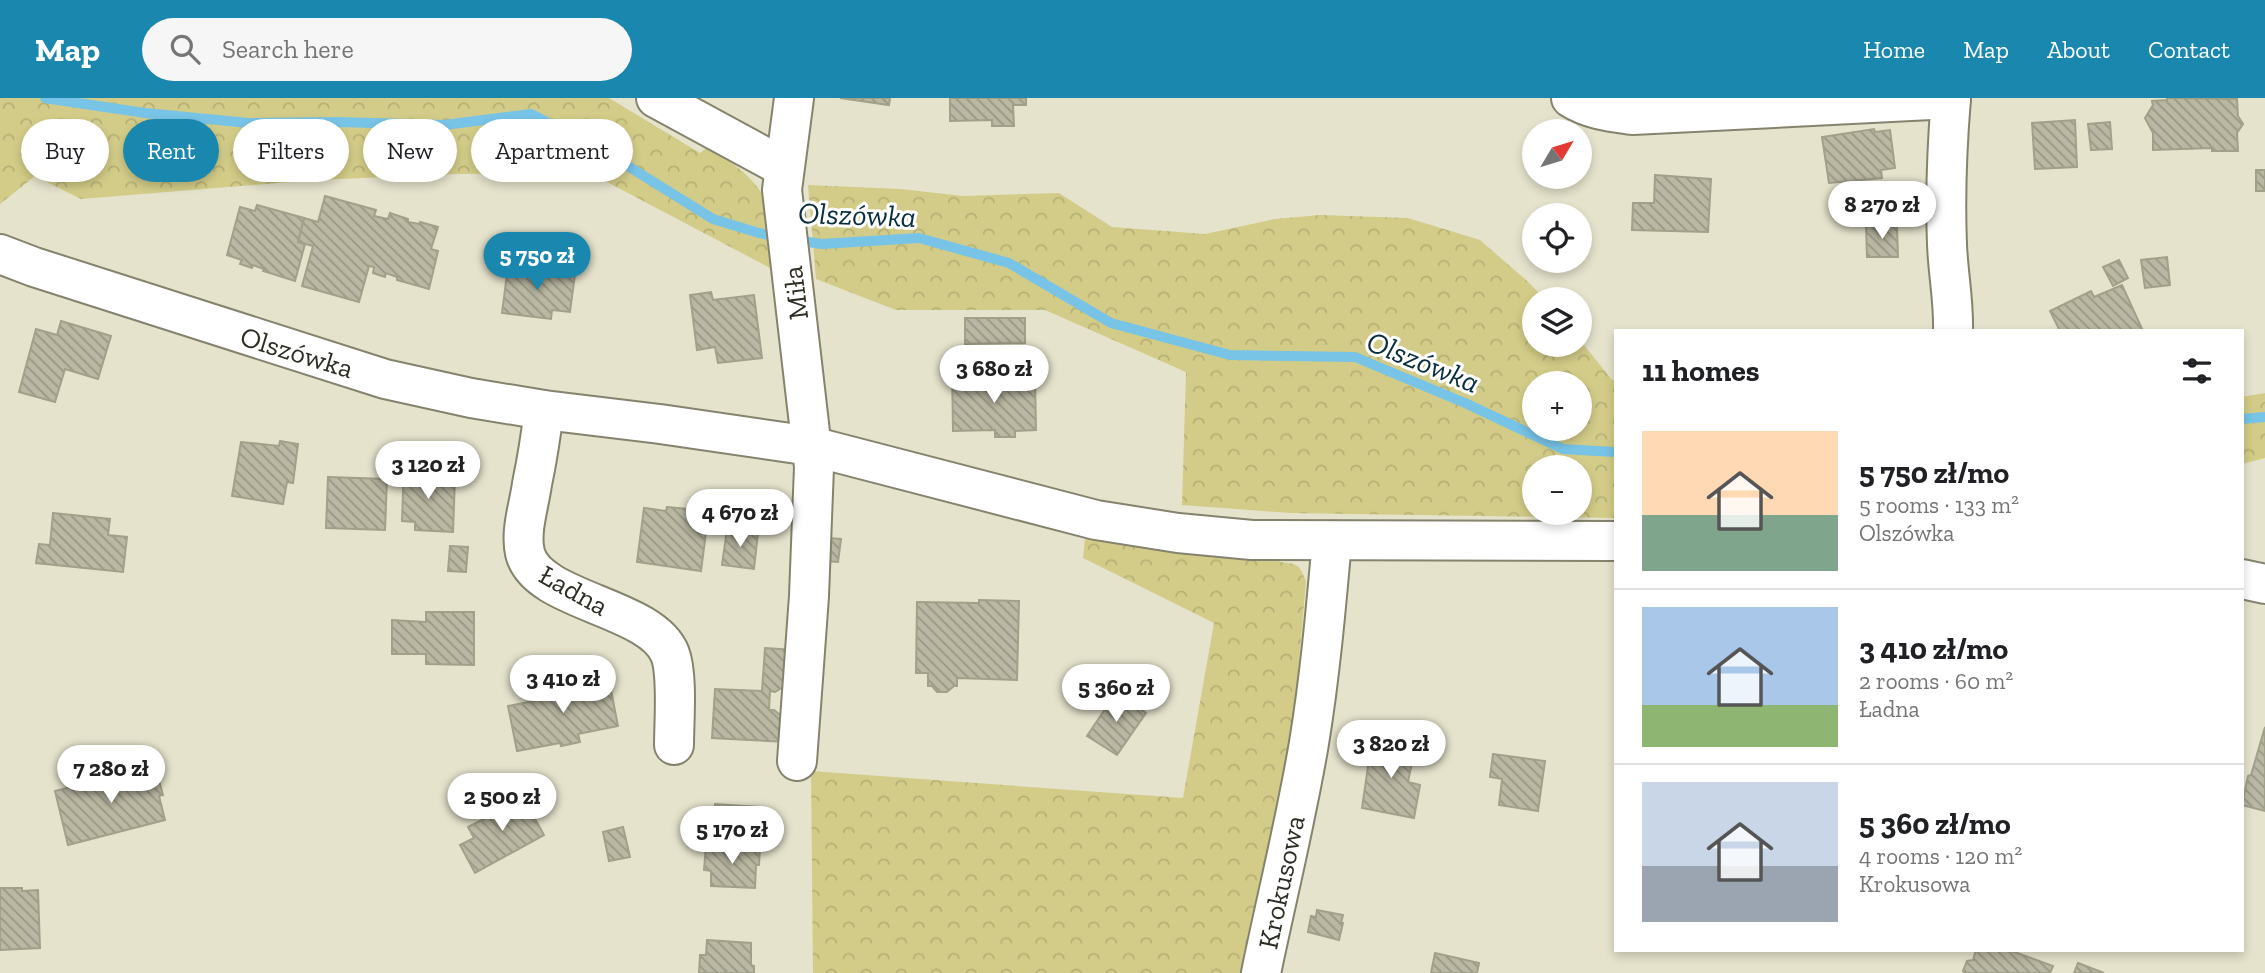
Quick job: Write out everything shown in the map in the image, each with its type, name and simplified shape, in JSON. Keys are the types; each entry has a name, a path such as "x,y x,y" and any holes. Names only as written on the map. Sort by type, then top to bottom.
{"street":[{"path":"656,98 783,178"},
{"name":"Miła","path":"794,98 783,178 811,446"},
{"path":"1571,98 1602,111 1633,114 1951,98 1946,219 1947,256 1954,309 1953,329"},
{"name":"Olszówka","path":"0,254 73,280 385,379 471,398 544,410 811,446 1097,520 1178,533 1252,540 1614,541"},
{"name":"Ładna","path":"544,410 524,530 524,551 529,564 538,575 562,589 605,607 655,634 663,642 673,664 674,745"},
{"path":"797,761 809,596 814,467 811,446"},
{"name":"Krokusowa","path":"1261,973 1310,741 1326,622 1332,541"},
{"path":"2244,579 2265,584"}],"green space":[{"path":"0,98 609,98 700,153 709,146 757,186 764,196 772,220 774,270 607,182 633,182 633,119 471,119 471,174 457,174 457,119 363,119 363,178 349,179 349,119 233,119 233,182 290,182 81,199 47,182 109,182 109,119 21,119 21,182 28,182 0,204"},
{"path":"808,185 901,189 963,196 1059,193 1112,227 1205,234 1275,219 1320,215 1408,218 1480,240 1533,287 1522,287 1522,357 1592,355 1614,380 1614,518 1592,518 1592,455 1522,455 1522,517 1290,513 1182,505 1186,372 1045,310 896,310 816,279"},
{"path":"2265,393 2265,458 2244,463 2244,397"},
{"path":"1086,529 1278,553 1280,562 1297,566 1306,581 1292,743 1250,973 813,973 811,771 1183,798 1214,623 1083,558"}],"building":[{"path":"840,98 890,98 889,105"},
{"path":"950,98 1026,98 1026,105 1013,105 1014,126 992,126 992,120 950,121"},
{"path":"2167,98 2237,99 2238,116 2243,124 2237,133 2238,151 2212,151 2212,148 2153,150 2153,133 2145,118 2153,105 2152,101"},
{"path":"2075,120 2077,167 2035,169 2032,123"},
{"path":"2110,122 2112,149 2091,150 2088,124"},
{"path":"1874,129 1875,132 1890,130 1895,168 1881,170 1882,178 1829,183 1822,137"},
{"path":"2256,170 2265,170 2265,191 2256,191"},
{"path":"1655,175 1711,179 1708,232 1632,230 1633,203 1654,203"},
{"path":"325,196 376,210 374,216 388,219 390,213 408,219 408,222 438,227 431,249 438,251 429,289 397,280 397,277 386,273 385,277 373,273 374,267 369,266 359,302 302,286 313,246 298,242 304,218 318,222"},
{"path":"257,205 304,218 298,242 305,244 295,281 253,265 252,268 240,264 242,260 227,255 240,207 255,211"},
{"path":"1897,225 1898,257 1867,257 1866,226"},
{"path":"2167,257 2170,285 2145,288 2141,260"},
{"path":"2119,260 2128,278 2113,286 2103,267"},
{"path":"508,266 575,274 570,312 552,310 551,319 502,313"},
{"path":"2122,285 2142,329 2059,329 2050,311 2091,291 2094,297"},
{"path":"711,292 713,300 754,295 762,358 718,363 715,347 697,350 690,295"},
{"path":"965,318 1025,318 1025,343 965,344"},
{"path":"61,321 111,336 98,379 65,369 55,402 19,392 36,329 57,335"},
{"path":"952,369 969,369 969,386 996,386 996,379 1035,379 1036,430 1015,431 1015,437 995,437 995,430 953,431"},
{"path":"280,441 298,444 293,483 287,482 283,504 232,496 241,442 279,446"},
{"path":"404,464 419,465 419,477 455,479 453,532 415,530 415,522 402,521"},
{"path":"328,477 387,479 385,530 326,528"},
{"path":"667,507 687,509 686,514 708,517 701,571 637,562 644,508 666,511"},
{"path":"53,513 110,519 108,535 127,537 123,572 36,563 39,544 50,545"},
{"path":"727,529 758,533 754,569 722,565"},
{"path":"829,538 841,539 838,562 826,561"},
{"path":"450,546 468,547 466,572 448,571"},
{"path":"979,600 1019,601 1017,680 957,678 957,686 947,692 937,692 932,686 928,686 928,673 916,673 917,602 979,603"},
{"path":"426,612 474,612 474,665 426,664 426,654 392,654 392,620 426,622"},
{"path":"765,648 794,650 792,682 775,692 770,691 769,710 774,710 789,722 788,742 712,738 715,689 762,691"},
{"path":"609,680 618,726 578,734 580,742 517,751 508,706 539,700 536,685 551,682 552,688"},
{"path":"1116,693 1146,713 1117,755 1087,736"},
{"path":"2265,727 2265,811 2244,806 2248,776 2251,775"},
{"path":"1372,739 1415,748 1408,782 1420,785 1414,818 1362,808"},
{"path":"1493,754 1545,761 1538,811 1499,805 1502,779 1490,777"},
{"path":"155,766 163,795 159,796 165,820 68,845 55,791"},
{"path":"520,791 544,835 475,873 460,845 474,838 468,827 494,814 491,807"},
{"path":"715,804 759,807 760,848 706,845 707,819 714,819"},
{"path":"623,827 630,857 609,861 603,832"},
{"path":"706,845 760,848 755,888 711,886 711,871 704,870"},
{"path":"0,888 38,890 40,948 0,950"},
{"path":"1317,910 1343,915 1339,940 1308,932 1311,916 1316,917"},
{"path":"707,940 751,943 751,965 754,966 754,973 699,973 700,955 706,955"},
{"path":"1975,952 2014,952 2053,966 2050,973 1965,973 1963,971 1967,961 1973,960"},
{"path":"1435,953 1479,963 1477,973 1431,973"},
{"path":"2078,963 2104,973 2074,973"}],"waterway":[{"name":"Olszówka","path":"45,98 145,113 249,123 444,125 531,114 610,155 713,219 779,237"},
{"name":"Olszówka","path":"795,240 822,244 919,238 1009,263 1111,323 1230,355 1355,357 1465,403 1563,449 1614,452"},
{"name":"Olszówka","path":"2244,419 2265,417"}]}
